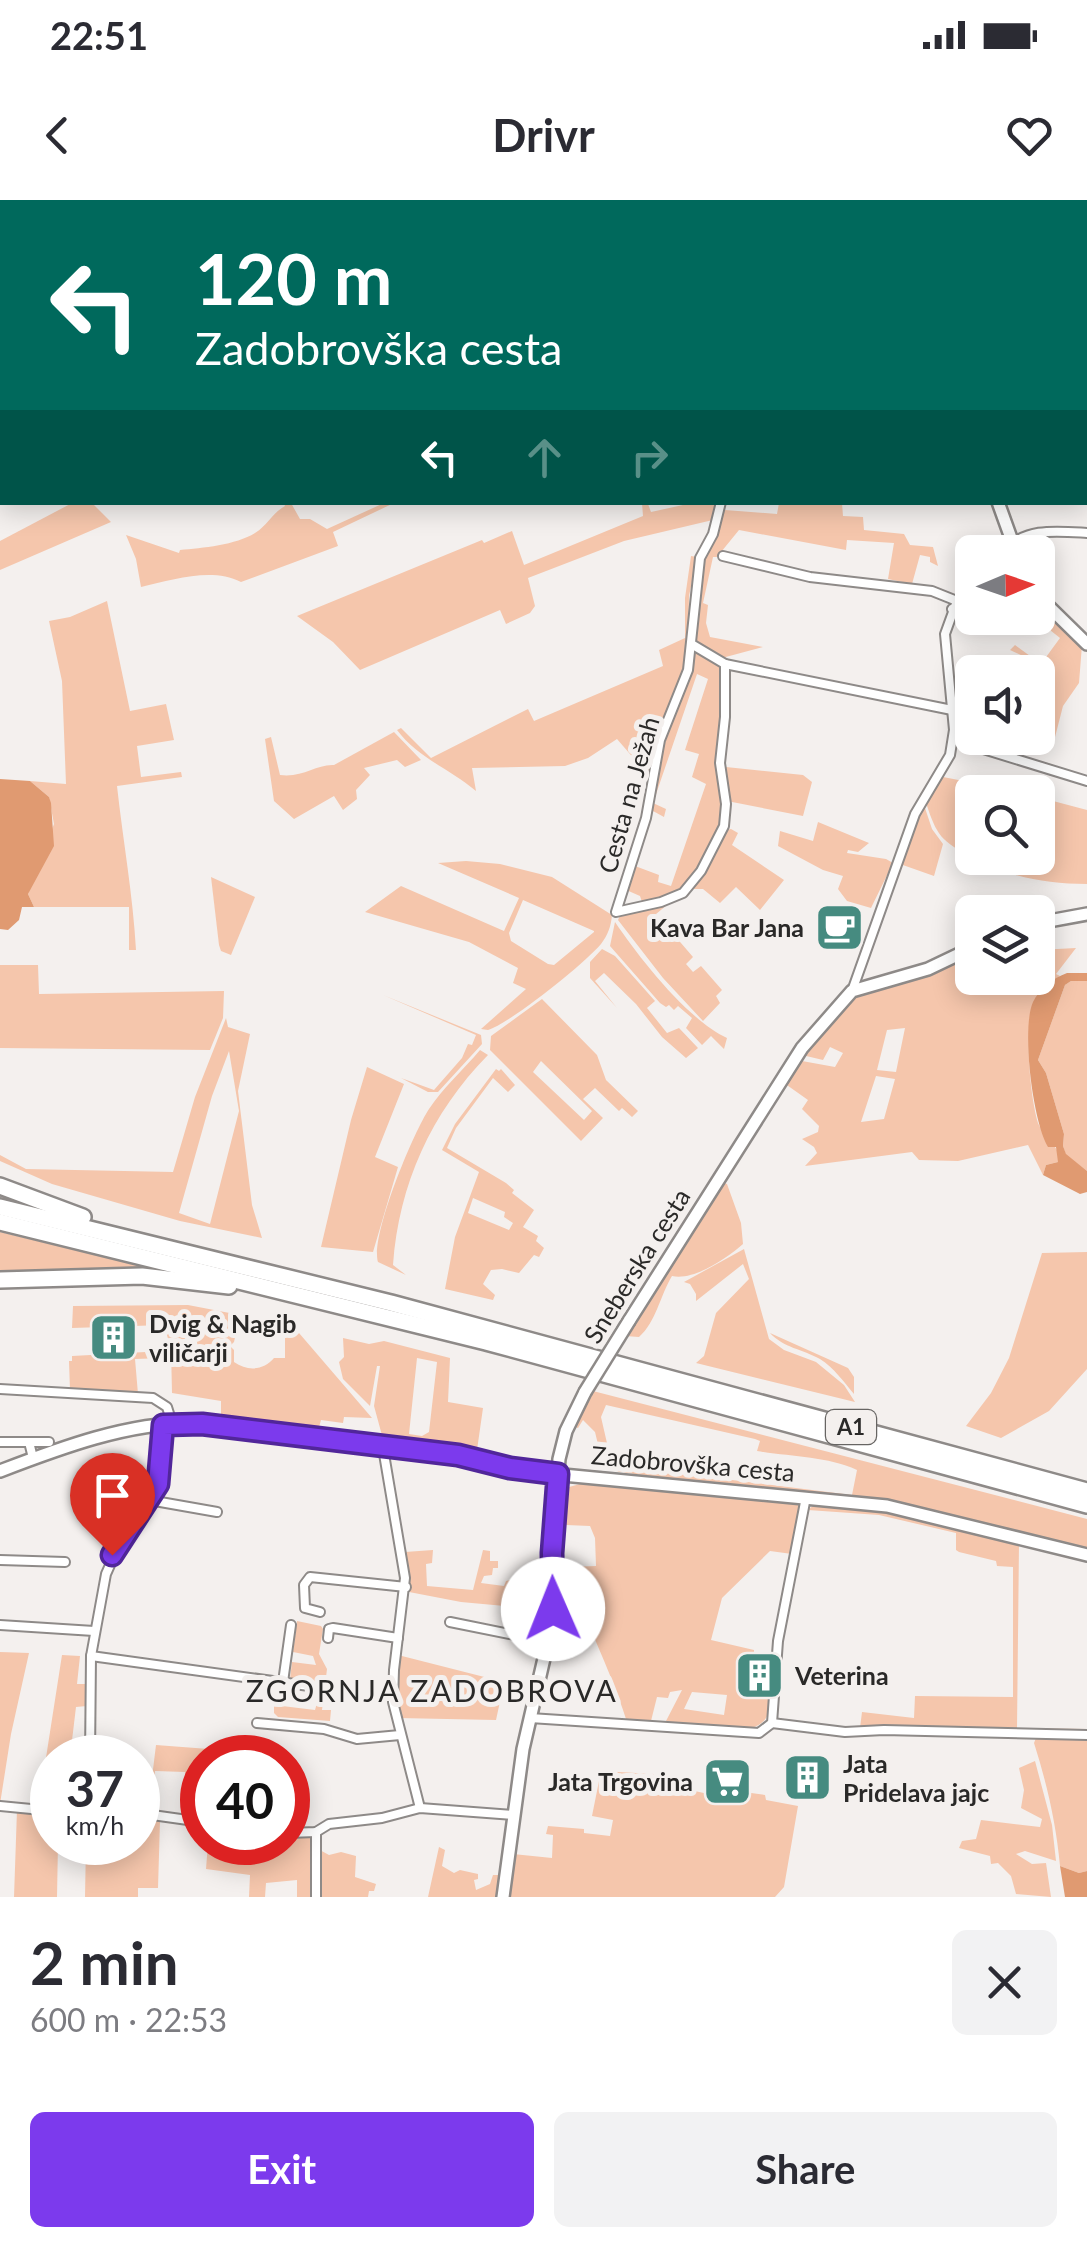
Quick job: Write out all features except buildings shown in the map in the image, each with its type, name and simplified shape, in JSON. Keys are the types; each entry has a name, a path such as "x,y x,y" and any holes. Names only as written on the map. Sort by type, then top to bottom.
{"highway":[{"path":"0,1186 40,1204 120,1228 142,1241"},
{"name":"A1","path":"0,1207 447,1318 1087,1490"},
{"name":"A1","path":"0,1222 292,1292 1087,1505"},
{"path":"0,1280 142,1276 264,1294 292,1292"}],"main road":[{"path":"999,505 1010,535"},
{"path":"1055,616 1087,644"},
{"path":"1055,920 1087,914"},
{"path":"852,991 928,969 955,956"},
{"name":"Sneberska cesta","path":"503,1897 530,1718 549,1642 558,1474 566,1431 629,1320 802,1048 852,991"},
{"name":"Zadobrovška cesta","path":"0,1471 34,1458 167,1424 202,1424 458,1455 510,1468 558,1474 908,1510 1087,1555"}],"street":[{"name":"Cesta na Ježah","path":"720,505 713,534 700,558 692,620 693,646 678,702 660,740 646,818 616,912 683,893 701,871 724,826 726,804 720,750 725,717 725,664"},
{"path":"1023,535 1055,530 1087,534"},
{"path":"723,556 810,577 932,591 954,605"},
{"name":"Sneberska cesta","path":"852,991 915,814 950,755 954,740 946,634 954,605"},
{"path":"693,646 725,664 952,710"},
{"path":"954,740 1087,781"},
{"path":"0,1390 153,1398 167,1407 158,1484 112,1555 94,1631 90,1735"},
{"path":"0,1442 49,1442"},
{"path":"28,1442 34,1458"},
{"path":"383,1448 406,1587 392,1684 400,1735 420,1808"},
{"path":"772,1723 778,1642 806,1498"},
{"path":"148,1500 217,1512"},
{"path":"0,1560 65,1562"},
{"path":"320,1612 308,1610 304,1604 304,1585 310,1577 406,1587"},
{"path":"450,1622 549,1642"},
{"path":"0,1624 94,1631"},
{"path":"283,1682 291,1625"},
{"path":"328,1638 329,1629 333,1628 398,1638"},
{"path":"91,1656 309,1686"},
{"path":"530,1718 758,1733 772,1723 845,1732 1087,1735"},
{"path":"256,1723 324,1729 357,1739 400,1735"},
{"path":"0,1806 30,1809"},
{"path":"310,1832 329,1824 382,1818 420,1808 514,1815"},
{"path":"316,1832 316,1897"}],"shaded area":[{"path":"68,505 94,505 111,522 0,570 0,541"},
{"path":"292,505 300,519 310,519 327,529 380,505 390,505 333,532 338,546 241,582 205,575 141,587 126,535 179,553 255,533 285,506"},
{"path":"642,505 648,505 651,512 683,505 718,505 714,508 717,519 624,541 528,578 535,606 530,613 506,624 500,610 360,670 333,642 297,616 512,531 524,565 643,516"},
{"path":"779,505 842,505 843,516 863,517 864,530 904,534 910,545 933,547 938,566 930,562 930,557 920,555 912,584 888,579 894,543 847,540 846,550 739,530 713,557 703,603 708,605 706,623 710,637 763,647 722,658 696,642 693,611 705,550 725,510 777,514"},
{"path":"691,556 697,557 689,596 688,659 649,776 617,739 588,758 565,766 472,768 476,791 415,748 397,730 401,728 431,758 528,709 534,721 663,666 659,650 685,638"},
{"path":"107,601 130,711 166,704 174,740 137,746 141,777 181,772 182,777 117,786 136,950 129,950 129,907 34,907 28,894 54,824 49,797 30,781 66,784 62,681 49,621 70,617"},
{"path":"1055,621 1082,645 1079,683 1063,706 1055,737 1055,655 1048,655 1060,638 1055,634"},
{"path":"1015,645 1029,655 1010,650"},
{"path":"696,651 718,662 721,673 718,753 723,821 702,865 685,889 670,897 642,902 640,896 624,889 635,866 659,875 658,882 671,886 706,784 692,777 699,754 685,750 708,679 697,674 653,803 666,809 664,817 653,811 648,814 655,769"},
{"path":"394,732 421,760 405,767 397,760 364,768 370,775 356,790 357,799 343,810 334,796 294,819 274,801 265,739 271,737 280,775 288,775 334,765"},
{"path":"723,769 803,775 812,782 803,816 727,801"},
{"path":"943,777 955,779 955,847 937,830 926,803"},
{"path":"0,779 30,781 49,797 54,846 28,894 34,907 22,907 19,920 8,930 0,929"},
{"path":"1055,802 1087,810 1087,884 1018,875 1055,875"},
{"path":"924,805 932,829 943,844 934,876 900,864"},
{"path":"818,822 869,843 858,852 847,853 893,863 871,908 847,901 838,889 843,876 778,846 780,831 813,841"},
{"path":"726,830 738,833 732,845 784,880 760,910 736,887 720,903 703,889 691,889"},
{"path":"438,863 500,864 552,877 612,915 609,930 592,953 547,992 499,1025 481,1029 526,989 513,983 518,968 469,942 365,912 401,886 504,931 519,898","holes":["523,900 594,931 554,965 511,941 509,933"]},
{"path":"211,877 255,897 231,955 221,951 219,945"},
{"path":"656,903 667,905 656,914 693,957 686,964 693,972 701,966 722,990 716,996 720,1003 703,1021 618,920 622,911"},
{"path":"615,922 681,1003 727,1038 724,1049 711,1036 702,1045 686,1028 692,1018 678,1006 674,1010 660,1003 610,946"},
{"path":"1076,948 1056,974 1060,976 1055,980 1055,949"},
{"path":"602,949 615,956 655,1001 647,1008 667,1033 679,1028 698,1048 686,1058 604,973 595,981 617,1008 590,978 590,962"},
{"path":"955,959 955,995 1039,995 1030,1015 1029,1063 1035,1111 1040,1127 1060,1156 1058,1162 1046,1165 1043,1175 1028,1145 958,1161 919,1160 912,1152 805,1166 817,1153 802,1139 818,1132 819,1126 802,1109 808,1100 784,1083 802,1061 835,1067 843,1053 830,1047 823,1060 802,1055 854,998","holes":["905,1028 896,1072 877,1070 887,1030","876,1076 895,1079 884,1119 861,1122"]},
{"path":"0,965 38,965 39,994 224,991 223,1018 210,1050 0,1048"},
{"path":"1067,973 1087,973 1087,981 1065,985 1038,1060 1046,1073 1066,1154 1087,1171 1087,1192 1080,1194 1043,1175 1046,1165 1058,1162 1056,1147 1048,1147 1043,1135 1030,1075 1028,1033 1033,1002 1038,995 1055,995 1057,978"},
{"path":"1087,981 1087,1171 1066,1155 1064,1134 1046,1073 1038,1060 1065,985"},
{"path":"383,995 481,1035 482,1044 438,1092 428,1092 401,1078 434,1090 476,1035"},
{"path":"542,999 597,1055 606,1080 638,1111 632,1117 622,1108 619,1111 595,1088 583,1099 603,1118 581,1141 490,1050 491,1036","holes":["541,1061 592,1111 584,1120 533,1072"]},
{"path":"226,1018 228,1027 250,1034 238,1091 252,1205 262,1238 180,1221 52,1184 0,1161 0,1155 26,1169 173,1172 195,1097","holes":["229,1051 239,1111 210,1224 179,1213"]},
{"path":"480,1050 488,1055 434,1126 411,1178 396,1235 393,1265 406,1275 378,1262 386,1209 429,1109"},
{"path":"367,1067 404,1084 375,1157 398,1167 373,1252 321,1247 351,1120"},
{"path":"496,1069 501,1069 515,1085 508,1092 493,1078 456,1128 447,1148 506,1183 514,1190 512,1193 534,1210 523,1227 538,1236 536,1241 544,1248 519,1273 491,1270 483,1284 495,1295 493,1300 445,1289 455,1237 479,1172 442,1150 455,1124","holes":["473,1198 505,1212 504,1217 513,1223 509,1230 468,1213"]},
{"path":"722,1182 727,1184 741,1223 743,1244 700,1272 672,1276 645,1331 639,1337 625,1336"},
{"path":"0,1232 160,1270 160,1272 0,1274"},
{"path":"744,1249 769,1339 784,1350 816,1362 844,1385 855,1402 696,1363 704,1356 716,1313 749,1279 743,1264 696,1301 690,1284 684,1282"},
{"path":"1087,1252 1087,1369 1049,1411 1001,1438 966,1426 991,1393 1009,1358 1042,1253"},
{"path":"188,1305 240,1315 230,1346 234,1362 245,1367 261,1367 274,1358 285,1358 285,1336 299,1333 372,1418 344,1417 343,1423 321,1420 318,1431 221,1418 221,1401 172,1393 171,1349 164,1325 72,1328 73,1306"},
{"path":"770,1333 848,1368 854,1377 854,1394 825,1363"},
{"path":"343,1338 369,1344 384,1341 450,1358 448,1402 483,1408 477,1450 383,1439 374,1406 380,1366 370,1406 343,1379 339,1362 344,1357","holes":["417,1358 437,1362 429,1432 422,1436 409,1434"]},
{"path":"164,1351 166,1358 135,1359 138,1394 70,1390 72,1356"},
{"path":"593,1391 1087,1519 1087,1550 885,1500 604,1469 595,1432 583,1420 575,1427","holes":["606,1405 760,1441 757,1451 821,1459 857,1470 852,1495 612,1465 601,1417"]},
{"path":"580,1484 798,1502 801,1506 792,1554 770,1551 722,1598 711,1640 754,1650 754,1687 768,1688 769,1694 769,1712 762,1722 751,1728 666,1721 682,1690 670,1692 668,1698 657,1697 651,1721 626,1719 569,1567 596,1566 595,1538 590,1526 566,1525 562,1562 558,1564 563,1497 569,1487","holes":["692,1692 727,1695 724,1715 684,1709"]},
{"path":"815,1504 882,1510 1019,1543 1017,1728 1087,1732 860,1728 862,1712 914,1718 915,1696 1013,1697 1013,1567 997,1566 996,1561 959,1552 956,1533 879,1515 808,1510"},
{"path":"433,1550 432,1563 426,1564 427,1586 473,1590 483,1550 490,1551 490,1561 498,1561 498,1568 493,1568 492,1575 484,1576 481,1583 504,1586 510,1580 511,1591 519,1591 520,1595 547,1595 547,1610 461,1602 409,1592 405,1552"},
{"path":"297,1621 323,1629 319,1654 327,1669 322,1710 331,1710 330,1721 278,1717 274,1713 274,1705 315,1710 320,1693 289,1688 292,1662 316,1665 313,1656 293,1652"},
{"path":"0,1652 29,1653 0,1804"},
{"path":"62,1655 80,1656 77,1684 86,1684 87,1706 76,1707 73,1735 50,1735"},
{"path":"398,1655 532,1689 529,1702 501,1697 496,1720 398,1718"},
{"path":"1043,1736 1087,1738 1087,1871 1079,1873 1060,1866 1050,1804 1034,1743"},
{"path":"160,1745 180,1747 180,1772 160,1771"},
{"path":"1035,1761 1052,1825 1056,1861 1025,1851 1016,1854 1032,1864 1046,1863 1051,1897 1016,1894 1011,1876 998,1863 991,1864 990,1856 959,1848 962,1841 976,1839 981,1820 1040,1827 1042,1819 1021,1808 1024,1790 1019,1768"},
{"path":"601,1771 671,1775 681,1783 681,1788 713,1795 715,1788 765,1795 766,1800 798,1806 784,1887 775,1897 507,1897 513,1854 552,1858 553,1835 546,1834 548,1826 610,1836 613,1820 592,1816"},
{"path":"17,1810 30,1811 30,1865 58,1865 57,1897 14,1897"},
{"path":"312,1840 312,1897 297,1897 297,1880 266,1883 265,1897 249,1897 250,1875 206,1869 206,1865 310,1865"},
{"path":"439,1847 445,1850 442,1866 454,1873 460,1870 478,1874 474,1880 476,1890 490,1884 493,1875 500,1875 498,1897 428,1897"},
{"path":"318,1849 329,1855 341,1852 356,1856 355,1877 376,1884 374,1891 369,1891 368,1897 319,1897"},
{"path":"86,1865 159,1865 158,1888 138,1888 138,1897 85,1897"},
{"path":"1060,1866 1079,1873 1087,1871 1087,1897 1065,1897"}],"place":[{"name":"Kava Bar Jana","path":"839,928"},
{"name":"Dvig & Nagib viličarji","path":"114,1338"},
{"name":"Veterina","path":"760,1676"},
{"name":"Jata Pridelava jajc","path":"808,1778"},
{"name":"Jata Trgovina","path":"728,1782"}],"district":[{"name":"ZGORNJA ZADOBROVA","path":"432,1692"}],"route":[{"path":"112,1555 158,1484 163,1425 202,1424 458,1455 510,1468 558,1474 552,1553 553,1609"}]}
